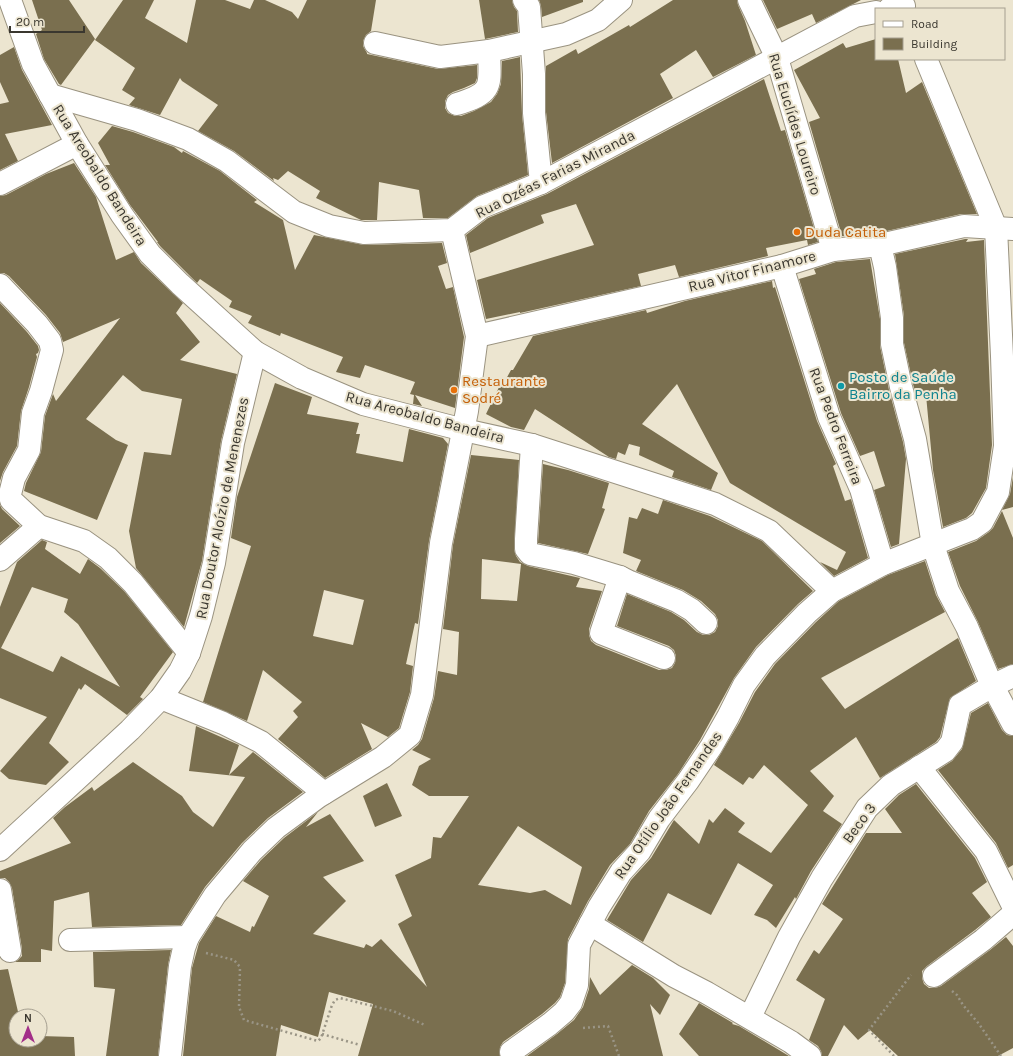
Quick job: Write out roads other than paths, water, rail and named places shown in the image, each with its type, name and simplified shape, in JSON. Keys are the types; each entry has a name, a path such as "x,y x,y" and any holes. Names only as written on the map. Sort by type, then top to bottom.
{"street":[{"name":"Rua Areobaldo Bandeira","path":"10,0 33,64 77,144 122,215 150,254 180,284 255,352 302,378 363,404 464,430 532,445 715,504 768,531 832,591"},
{"path":"524,0 529,7 534,74 534,113 541,183"},
{"path":"375,43 440,57 489,51 566,34 598,20 621,0"},
{"name":"Rua Euclídes Loureiro","path":"749,0 777,58 833,250"},
{"name":"Rua Ozéas Farias Miranda","path":"452,230 482,207 541,183 855,16 875,12"},
{"path":"457,104 472,100 486,90 490,81 489,51"},
{"name":"Rua Otílio João Fernandes","path":"511,1052 550,1024 564,1012 571,1003 577,984 579,945 590,924 621,872 640,851 659,819 688,781 711,747 744,685 765,656 807,613 832,591 883,564 972,529 982,522 998,492 1005,446 1002,356 1004,228 926,60"},
{"path":"50,95 137,120 188,139 226,161 294,212 329,226 364,233 452,230 485,334 441,543 422,695 410,734 383,757 324,793 276,828 252,851 215,894 186,942 180,966 170,1056"},
{"path":"0,184 77,144"},
{"name":"Rua Vitor Finamore","path":"485,334 782,266 833,250 880,245 964,226 1004,228"},
{"path":"880,245 885,267 892,318 892,344 901,387 915,439 933,545 948,590 967,626 989,679 994,685 1013,724"},
{"name":"Rua Pedro Ferreira","path":"782,266 829,417 861,489 883,564"},
{"path":"0,284 37,324 50,340 52,345 41,391 33,413 29,450 14,478 10,494 11,500 38,526 84,541 108,558 133,583 189,653"},
{"name":"Rua Doutor Aloízio de Menenezes","path":"0,850 130,730 161,698 180,671 189,653 201,616 214,563 233,443 255,352"},
{"path":"532,445 526,549 530,554 574,563 620,577 677,601 692,610 706,623"},
{"path":"0,560 38,526"},
{"path":"620,577 601,634 664,658"},
{"name":"Beco 3","path":"750,1017 789,937 818,884 867,808 890,785 945,750 952,742 960,705 994,685 1013,676"},
{"path":"161,698 224,724 261,742 324,793"},
{"path":"919,767 986,851 1013,906"},
{"path":"0,890 10,951"},
{"path":"934,976 983,940 1013,914"},
{"path":"590,924 674,976 750,1017 791,1042 810,1056"},
{"path":"70,940 186,942"}],"place":[{"name":"Duda Catita","path":"797,232"},
{"name":"Posto de Saúde Bairro da Penha","path":"841,386"},
{"name":"Restaurante Sodré","path":"454,390"}]}
